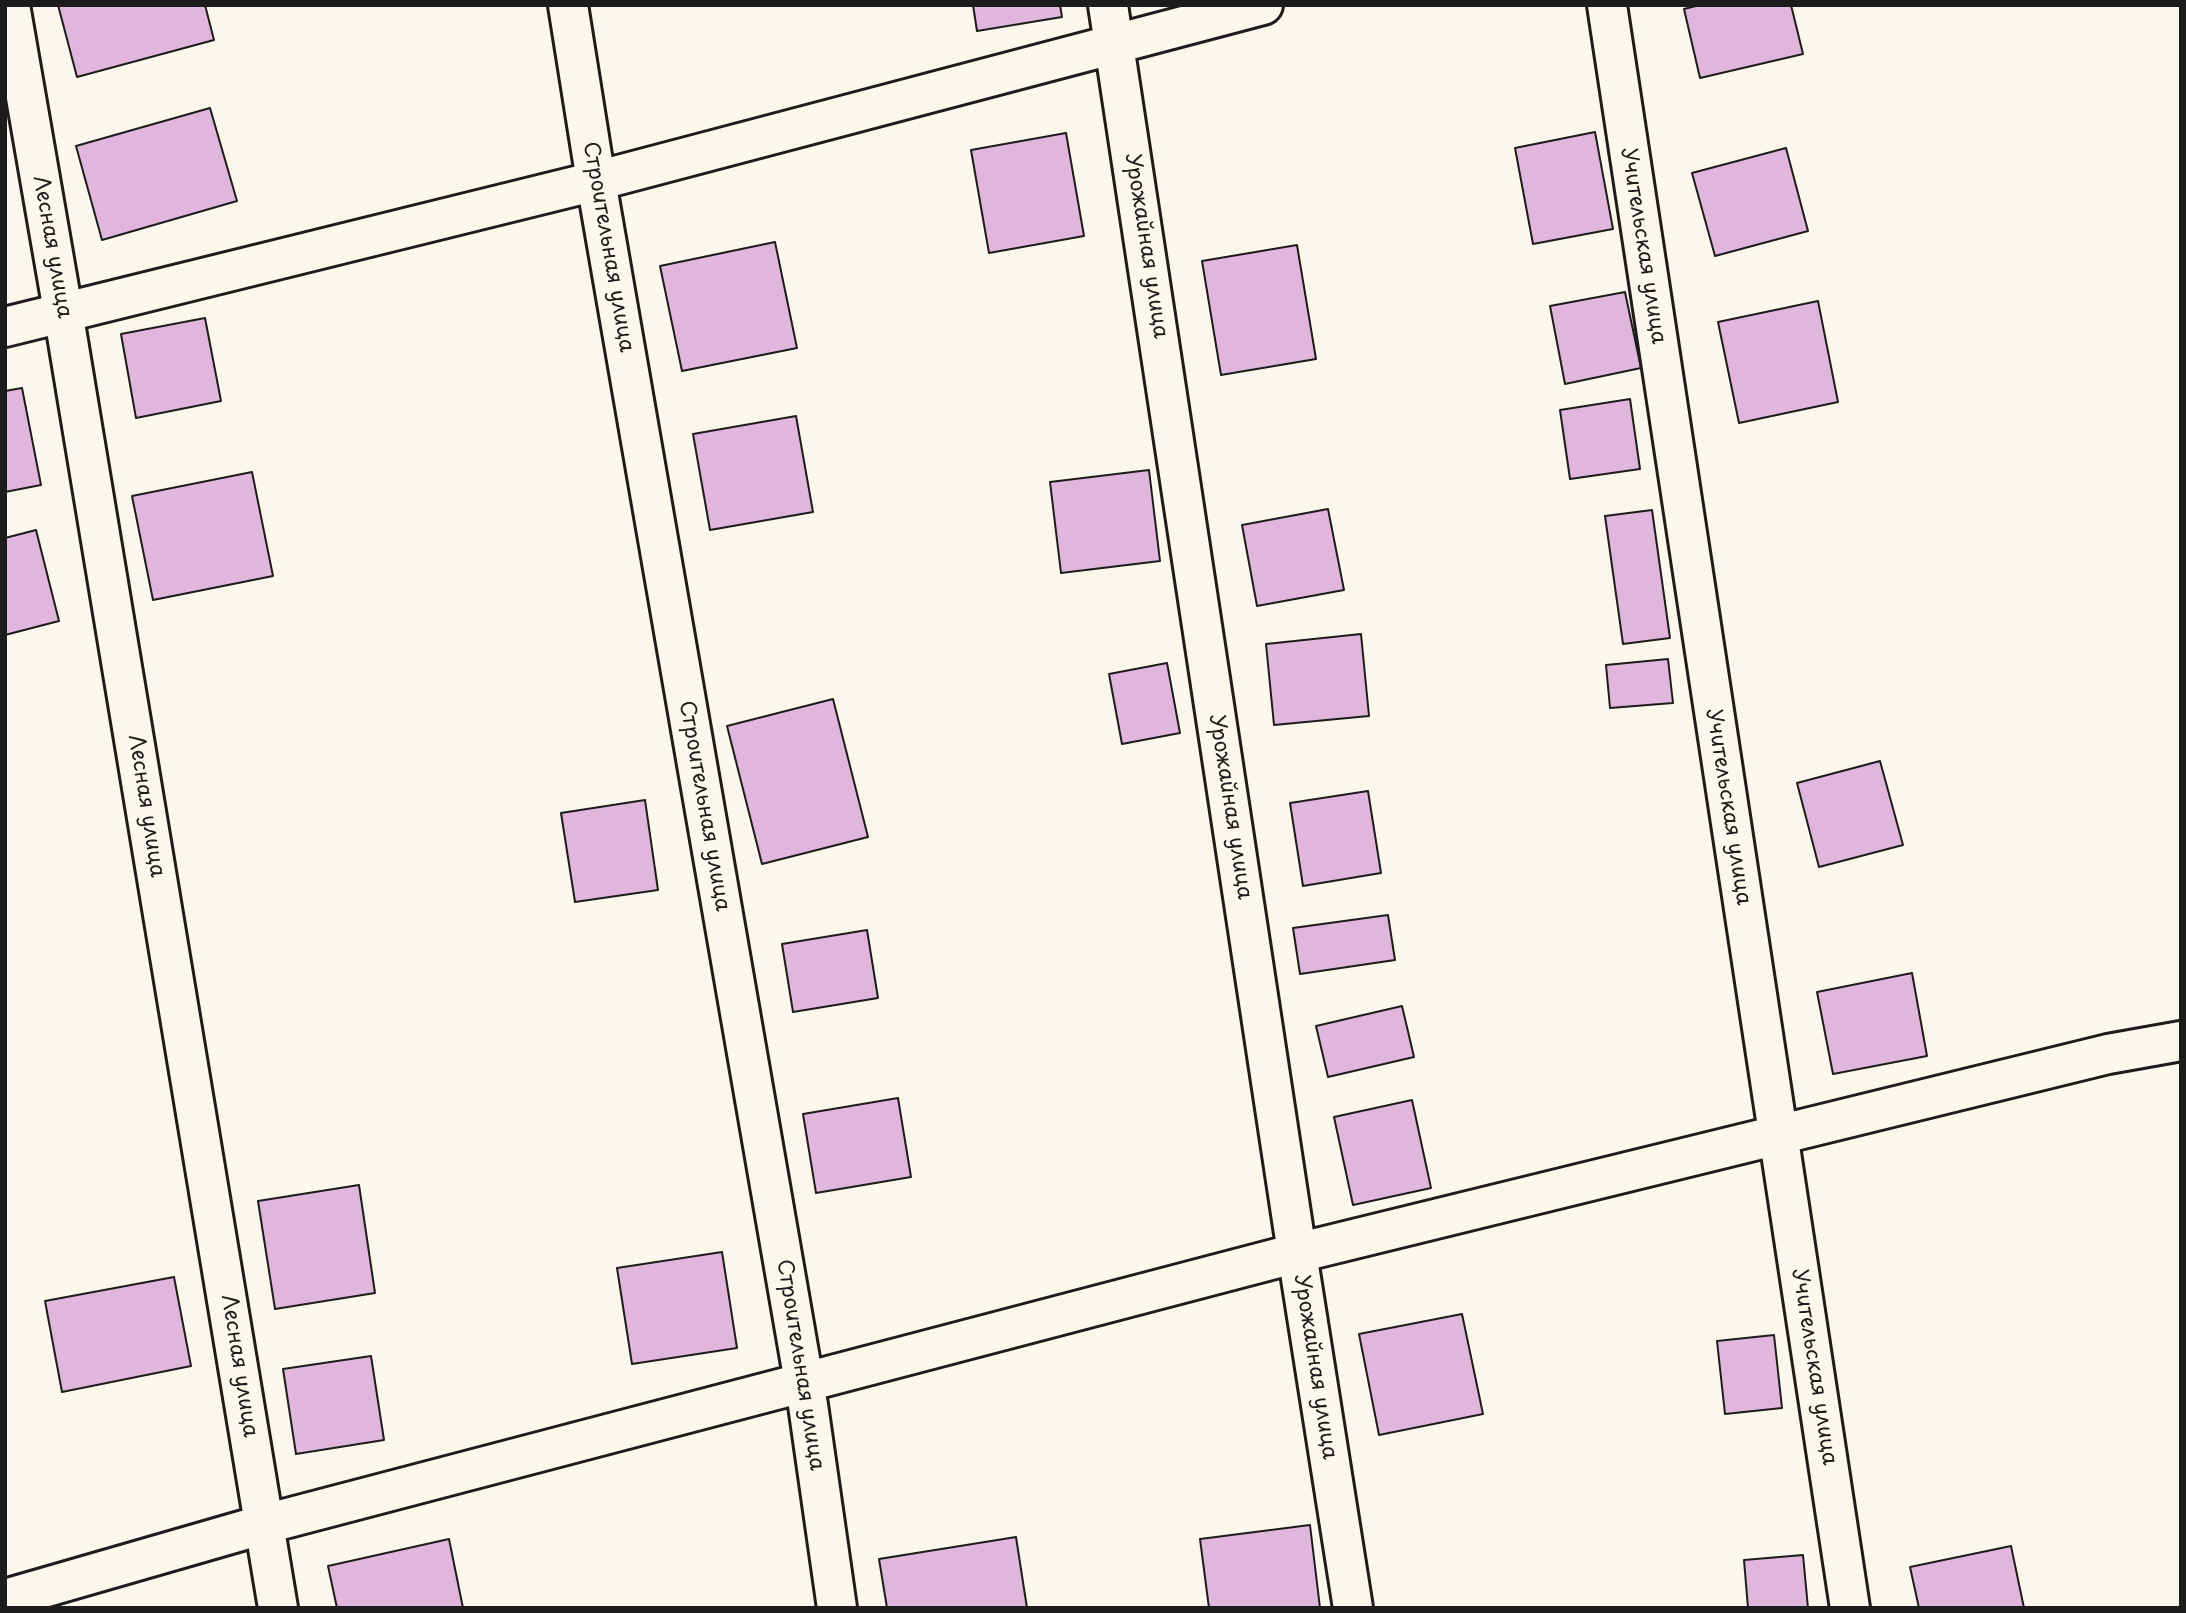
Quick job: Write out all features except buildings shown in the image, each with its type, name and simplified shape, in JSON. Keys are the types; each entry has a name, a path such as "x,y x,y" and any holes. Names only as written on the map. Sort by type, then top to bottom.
{"street":[{"name":"Лесная улица","path":"10,5 278,1608"},
{"name":"Строительная улица","path":"568,5 596,181 804,1382 837,1608"},
{"name":"Урожайная улица","path":"1108,5 1353,1608"},
{"path":"5,327 596,181 1263,5"},
{"name":"Учительская улица","path":"1606,5 1850,1608"},
{"path":"5,1599 265,1524 1297,1253 2108,1054 2181,1041"}]}
